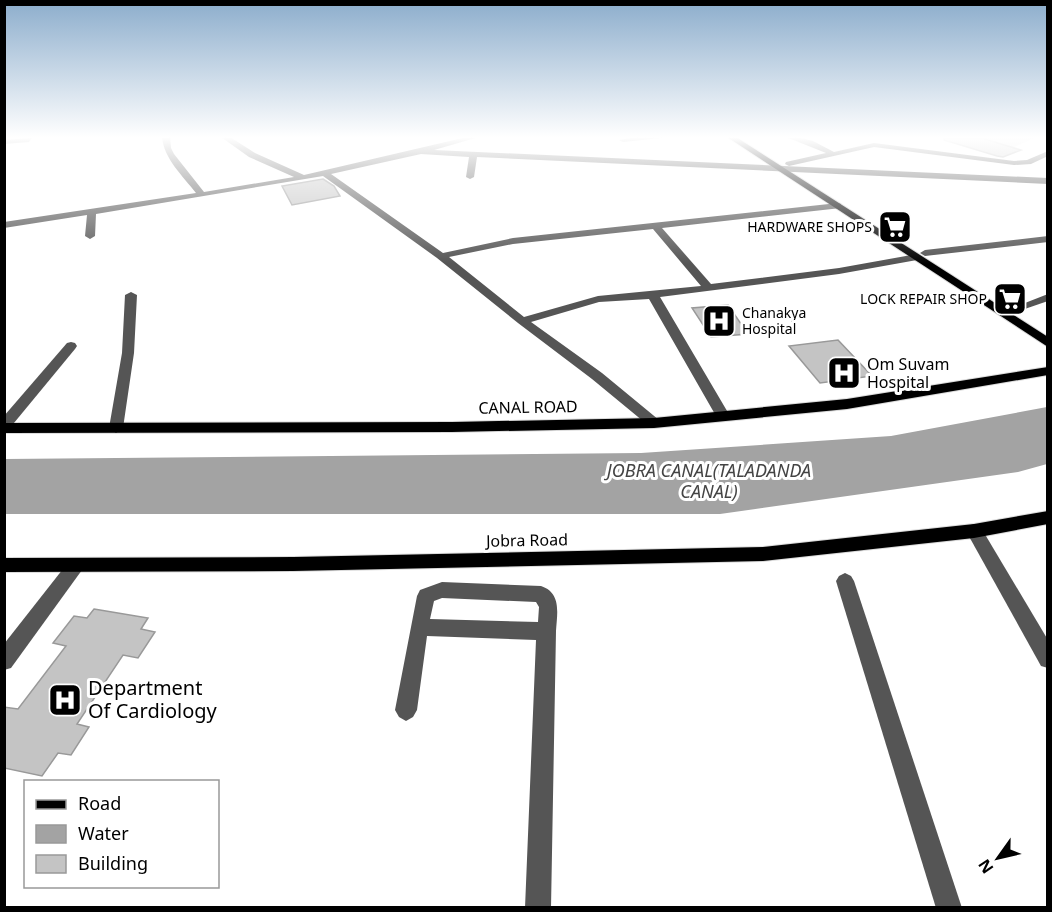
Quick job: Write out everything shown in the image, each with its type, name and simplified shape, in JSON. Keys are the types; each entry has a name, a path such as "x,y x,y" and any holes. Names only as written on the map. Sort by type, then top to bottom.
{"main road":[{"path":"803,180 838,206 1047,332"},
{"path":"806,180 921,255 1047,343"},
{"name":"CANAL ROAD","path":"4,427 654,423 847,404 1047,371"},
{"name":"Jobra Road","path":"4,565 559,559 763,554 974,531 1047,517"}],"street":[{"path":"190,180 202,195"},
{"path":"4,225 288,180"},
{"path":"333,180 441,256 522,321 597,376 654,423"},
{"path":"441,256 513,241 838,206"},
{"path":"90,236 92,212"},
{"path":"656,227 708,287"},
{"path":"522,321 598,299 653,295 839,271 921,255 1008,242 1047,239"},
{"path":"116,428 128,354 131,295"},
{"path":"653,295 723,416"},
{"path":"1013,310 1047,297"},
{"path":"4,427 71,346"},
{"path":"974,531 1047,659"},
{"path":"4,661 76,565"},
{"path":"845,581 949,908"},
{"path":"406,710 426,596 442,590 541,594 549,605 546,631 538,908"},
{"path":"419,627 546,631"}],"water":[{"name":"JOBRA CANAL(TALADANDA CANAL)","path":"1047,407 1047,464 1018,472 720,514 5,514 5,459 641,453 891,436"}],"building":[{"path":"324,180 334,186 340,196 292,205 282,186"},
{"path":"728,305 748,334 711,337 692,308"},
{"path":"838,340 872,376 820,383 789,346"},
{"path":"94,609 148,618 141,629 155,632 138,658 123,655 77,724 89,727 71,755 58,753 42,776 4,768 4,707 18,709 66,646 53,643 74,616 87,618"}],"place":[{"name":"HARDWARE SHOPS","path":"895,227"},
{"name":"LOCK REPAIR SHOP","path":"1010,299"},
{"name":"Chanakya Hospital","path":"719,321"},
{"name":"Om Suvam Hospital","path":"844,373"},
{"name":"Department Of Cardiology","path":"65,700"}]}
